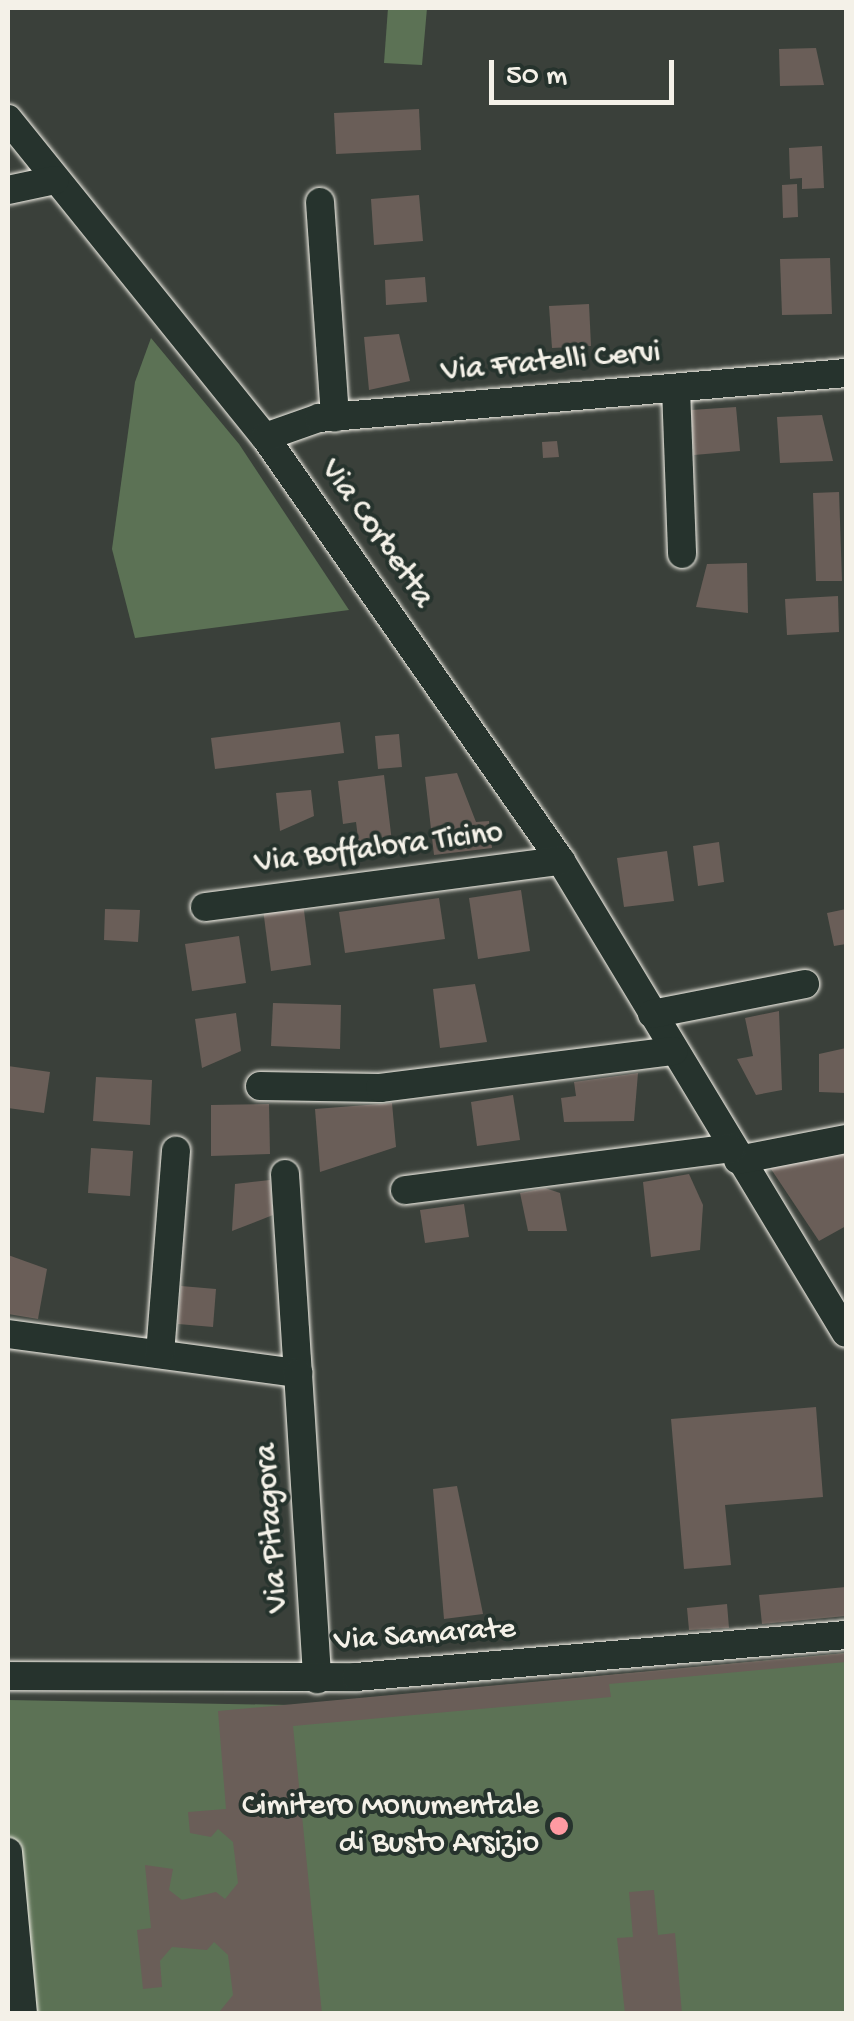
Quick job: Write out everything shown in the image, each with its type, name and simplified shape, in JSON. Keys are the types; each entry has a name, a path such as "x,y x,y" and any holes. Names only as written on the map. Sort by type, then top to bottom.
{"street":[{"name":"Via Corbetta","path":"8,120 266,436 561,861 734,1154 846,1333"},
{"path":"8,190 56,180"},
{"path":"320,202 335,417"},
{"path":"846,373 846,396"},
{"name":"Via Fratelli Cervi","path":"266,436 335,417 846,373"},
{"path":"676,388 682,554"},
{"name":"Via Boffalora Ticino","path":"205,906 561,861"},
{"path":"652,1014 805,984"},
{"path":"260,1086 380,1088 674,1051"},
{"path":"405,1190 846,1138"},
{"path":"160,1354 176,1150"},
{"name":"Via Pitagora","path":"285,1174 317,1679"},
{"path":"8,1334 298,1373"},
{"name":"Via Samarate","path":"8,1676 317,1679 846,1635"},
{"path":"8,1852 23,2014"}],"green space":[{"path":"388,8 427,8 422,65 384,63"},
{"path":"151,338 239,444 349,610 135,638 112,549 135,382"},
{"name":"Cimitero Monumentale di Busto Arsizio","path":"846,1653 846,2013 8,2013 8,1700 291,1705"}],"building":[{"path":"816,48 824,85 780,86 779,49"},
{"path":"419,109 421,150 336,154 334,113"},
{"path":"822,146 824,188 802,189 802,178 790,179 789,148"},
{"path":"797,184 798,217 783,218 782,185"},
{"path":"419,195 423,241 374,245 371,199"},
{"path":"830,258 832,314 782,315 780,259"},
{"path":"425,277 427,302 386,305 385,280"},
{"path":"589,304 591,346 552,348 549,306"},
{"path":"399,334 410,381 369,390 364,337"},
{"path":"736,407 740,451 694,455 691,410"},
{"path":"822,415 833,461 780,463 777,417"},
{"path":"557,441 559,457 543,458 542,442"},
{"path":"839,492 842,581 816,581 813,493"},
{"path":"747,563 748,613 696,607 707,564"},
{"path":"838,596 839,632 787,635 785,599"},
{"path":"340,722 344,753 215,769 211,738"},
{"path":"399,734 402,767 378,769 375,736"},
{"path":"457,773 476,822 489,821 492,848 434,855 425,777"},
{"path":"384,775 392,842 359,846 356,822 343,824 338,781"},
{"path":"311,790 314,816 280,831 276,793"},
{"path":"719,842 724,882 698,886 693,846"},
{"path":"667,851 674,901 624,907 617,858"},
{"path":"521,890 530,951 478,959 469,898"},
{"path":"439,898 445,939 345,953 339,912"},
{"path":"303,903 311,965 271,971 263,909"},
{"path":"105,909 140,910 138,942 104,940"},
{"path":"846,909 846,944 834,946 827,913"},
{"path":"239,936 246,983 192,991 185,944"},
{"path":"475,984 487,1042 440,1048 433,989"},
{"path":"273,1003 341,1005 340,1049 271,1046"},
{"path":"779,1011 782,1090 756,1095 737,1059 753,1056 745,1018"},
{"path":"236,1013 241,1051 202,1068 195,1019"},
{"path":"846,1048 846,1093 819,1092 819,1054"},
{"path":"8,1066 50,1072 44,1113 8,1108"},
{"path":"638,1073 634,1121 564,1122 561,1098 576,1096 574,1082"},
{"path":"96,1077 152,1080 150,1125 93,1121"},
{"path":"513,1095 520,1140 477,1146 471,1102"},
{"path":"392,1103 396,1147 320,1172 315,1109"},
{"path":"269,1104 270,1154 211,1156 211,1105"},
{"path":"846,1146 846,1226 819,1241 769,1166"},
{"path":"91,1148 133,1151 130,1196 88,1193"},
{"path":"689,1174 703,1205 700,1250 651,1257 643,1182"},
{"path":"270,1180 273,1215 232,1231 235,1184"},
{"path":"545,1188 560,1193 567,1231 528,1231 520,1193"},
{"path":"464,1204 469,1237 425,1243 420,1210"},
{"path":"8,1255 47,1269 38,1319 8,1314"},
{"path":"181,1286 216,1289 213,1327 178,1324"},
{"path":"816,1407 823,1497 725,1505 731,1565 684,1569 671,1419"},
{"path":"457,1486 483,1614 444,1619 433,1489"},
{"path":"846,1587 846,1616 762,1624 759,1595"},
{"path":"727,1604 729,1628 689,1630 687,1608"},
{"path":"846,1653 846,1662 609,1684 611,1697 293,1726 322,2014 191,2014 220,2011 233,1995 228,1955 214,1942 207,1950 172,1947 160,1961 162,1987 143,1989 137,1930 151,1928 145,1865 173,1869 169,1890 182,1900 216,1892 225,1899 238,1883 233,1842 218,1829 211,1837 190,1833 188,1812 226,1809 218,1711"},
{"path":"654,1890 658,1935 675,1933 682,2014 625,2014 617,1938 633,1937 629,1892"}],"place":[{"name":"Cimitero Monumentale di Busto Arsizio","path":"559,1826"}]}
